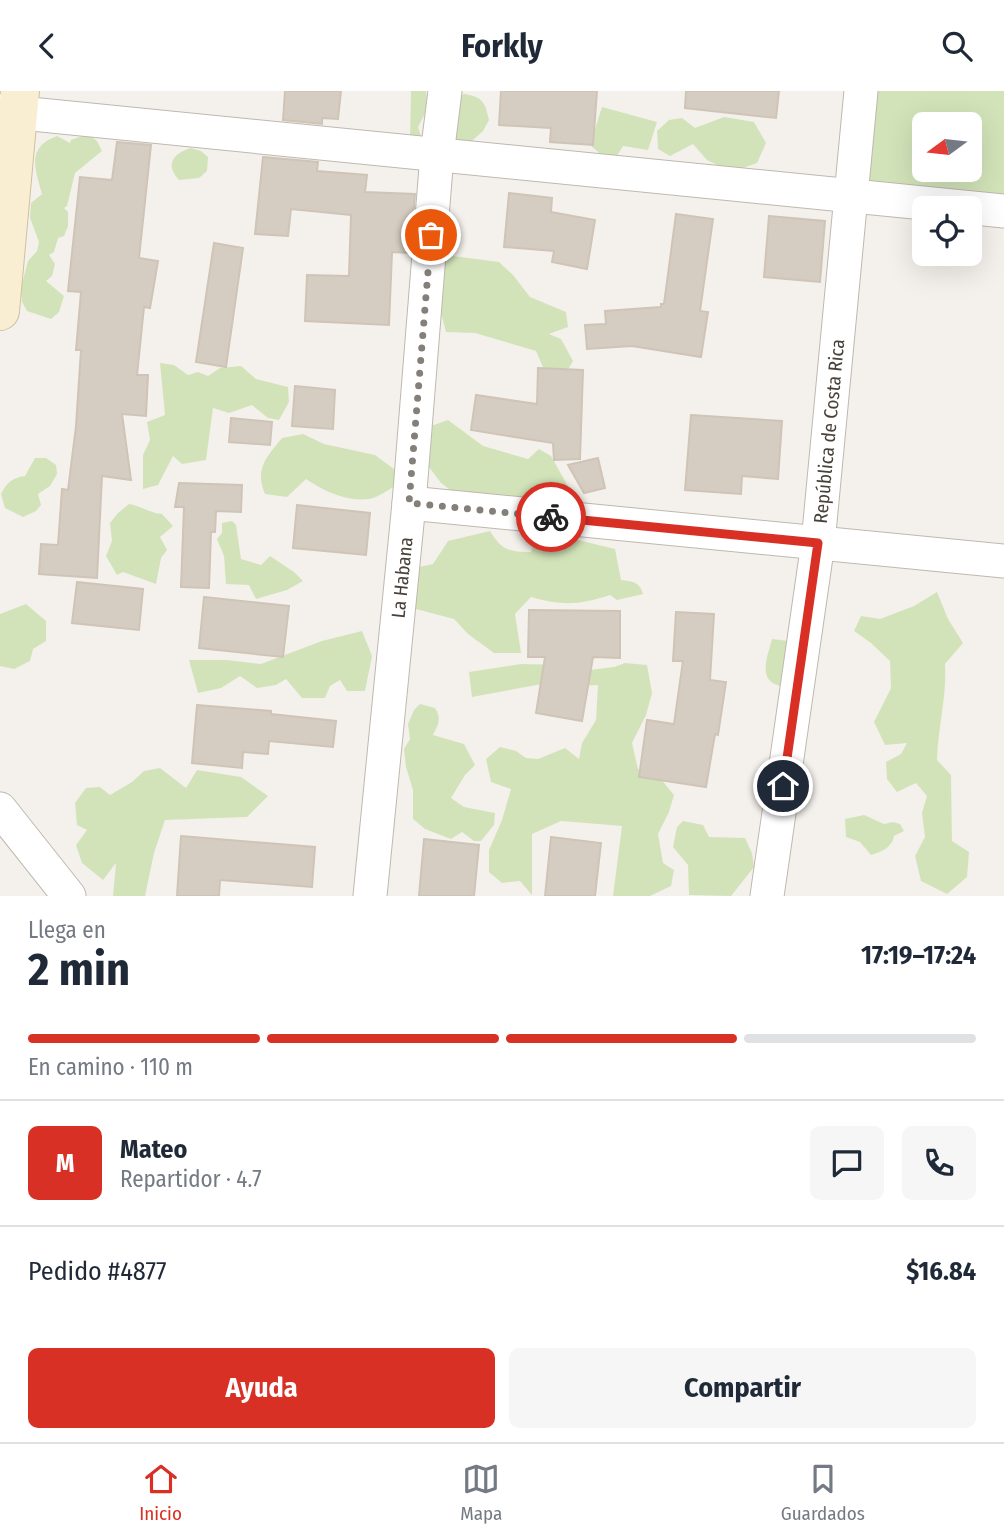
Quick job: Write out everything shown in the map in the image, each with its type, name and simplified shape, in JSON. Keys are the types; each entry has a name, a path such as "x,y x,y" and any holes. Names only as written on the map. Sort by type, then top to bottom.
{"main road":[{"path":"0,311 12,105"}],"street":[{"name":"La Habana","path":"370,896 409,503 444,91"},
{"name":"República de Costa Rica","path":"773,895 818,543 862,91"},
{"path":"12,105 437,155 1004,211"},
{"path":"409,503 1004,561"},
{"path":"0,809 69,896"}],"green space":[{"path":"411,91 426,91 428,108 418,127 422,139 410,139"},
{"path":"861,91 1004,91 1004,208 982,205 982,196 919,196 869,189"},
{"path":"464,94 482,101 489,120 483,131 471,142 455,140 454,99"},
{"path":"602,107 657,122 648,150 623,146 612,164 590,145"},
{"path":"724,117 754,122 766,143 757,163 731,172 707,160 693,144 670,156 658,149 657,131 669,120 682,118 695,128"},
{"path":"88,134 97,141 102,151 75,173 67,206 64,208 68,212 68,226 64,236 58,238 54,252 49,255 55,264 52,276 46,281 64,296 59,312 51,319 27,311 22,302 21,288 28,261 37,251 39,242 30,218 31,203 42,194 35,160 41,146 57,136 70,143 71,140"},
{"path":"191,148 208,157 207,171 199,178 179,180 172,169 173,160"},
{"path":"445,255 499,262 530,297 566,312 568,327 549,334 561,339 573,361 563,378 546,374 536,351 475,333 446,332 439,306"},
{"path":"160,363 174,365 188,375 198,372 208,376 220,368 241,366 256,379 288,387 289,402 279,420 268,418 252,405 229,413 213,408 206,460 182,464 173,456 158,485 143,489 143,455 150,440 147,422 165,415"},
{"path":"448,420 483,446 528,459 539,449 551,456 569,488 564,501 461,498 441,483 429,467 428,427"},
{"path":"303,434 324,444 375,455 398,472 394,487 372,498 352,499 328,491 306,479 287,497 265,494 261,477 267,457 282,438"},
{"path":"35,458 46,458 56,465 57,474 50,486 38,494 41,505 36,511 23,517 5,508 1,494 10,481 25,476"},
{"path":"129,504 162,514 173,526 160,537 167,550 161,558 156,584 123,572 117,575 106,556 112,541 110,523"},
{"path":"232,521 236,525 241,559 261,565 270,556 303,581 287,590 256,599 249,585 226,584 224,556 217,539 222,533 222,523"},
{"path":"572,525 578,540 615,549 621,580 635,583 643,594 617,600 610,595 571,603 531,597 515,614 521,653 494,653 468,634 454,619 412,608 419,567 433,564 448,541 490,531 506,549 531,552 539,526"},
{"path":"937,592 948,619 963,643 945,664 937,760 951,775 952,841 969,852 967,877 947,894 921,881 915,856 925,837 922,813 927,796 916,783 897,792 887,779 886,762 901,754 907,743 885,745 874,722 891,688 890,661 854,631 861,616 880,619 914,606"},
{"path":"26,604 46,621 46,641 33,649 30,661 14,669 0,666 0,614"},
{"path":"362,631 372,656 365,691 347,691 340,680 330,686 325,698 302,698 286,679 276,685 257,688 240,676 221,688 198,693 189,660 227,660 261,664 322,641"},
{"path":"772,639 797,642 788,687 771,682 767,677 766,663"},
{"path":"625,663 647,665 652,693 646,715 632,743 638,769 660,778 674,795 658,834 663,863 674,870 671,886 650,896 613,896 622,826 561,821 532,834 532,895 520,881 502,883 489,872 489,850 511,789 491,782 486,759 500,747 516,751 526,758 538,759 565,748 579,759 582,743 596,720 598,685 559,687 542,684 472,697 469,672 521,664 564,665 589,670"},
{"path":"420,704 435,708 437,712 438,722 433,735 464,744 475,765 465,775 451,798 464,807 495,813 494,825 481,841 474,841 462,832 451,839 425,829 413,819 413,790 404,749 410,739 408,724"},
{"path":"160,768 186,788 197,770 241,777 268,796 247,817 165,820 154,853 145,896 113,896 116,863 103,880 82,863 76,845 87,830 77,825 75,803 86,788 100,787 110,795 144,771"},
{"path":"864,815 884,824 900,824 904,831 894,836 886,849 871,855 860,842 846,837 845,819"},
{"path":"683,821 703,825 709,837 745,838 752,853 754,867 731,896 689,895 688,865 673,847 677,827"}],"building":[{"path":"285,91 341,91 338,119 322,118 322,124 283,120"},
{"path":"501,91 597,91 593,145 550,142 551,128 499,125"},
{"path":"686,91 779,91 776,118 685,108"},
{"path":"117,142 151,145 139,258 158,261 150,308 144,307 137,375 148,375 146,416 122,414 131,480 102,476 97,578 39,574 41,544 58,545 62,489 68,490 76,426 81,350 76,350 81,292 68,291 80,177 112,180"},
{"path":"263,157 318,162 317,171 367,175 365,192 415,194 410,253 392,252 389,325 305,321 307,275 349,276 351,215 291,209 288,236 255,234"},
{"path":"509,193 552,198 551,212 595,220 587,269 552,262 554,251 504,247"},
{"path":"676,214 713,219 700,311 708,312 701,357 632,346 587,349 585,325 606,324 605,311 661,307 661,304 664,304"},
{"path":"769,216 825,221 820,282 764,277"},
{"path":"214,243 243,248 226,367 196,362"},
{"path":"538,368 583,370 580,459 554,460 553,443 471,430 476,395 537,404"},
{"path":"295,386 335,390 333,429 292,426"},
{"path":"691,415 782,421 778,479 742,476 741,494 685,490"},
{"path":"231,418 272,422 270,445 229,442"},
{"path":"598,458 605,488 584,493 568,465"},
{"path":"179,483 242,485 241,512 216,511 215,532 211,532 209,588 181,587 184,507 175,507"},
{"path":"297,505 370,513 366,555 293,548"},
{"path":"77,582 143,589 139,630 72,623"},
{"path":"204,597 289,606 283,657 199,648"},
{"path":"529,610 620,611 620,658 593,657 582,721 536,713 545,657 528,657"},
{"path":"676,612 714,614 710,680 726,682 706,787 639,777 647,720 674,724 683,661 673,661"},
{"path":"197,705 271,711 271,714 336,721 333,747 269,741 268,754 243,752 242,768 192,763"},
{"path":"181,836 315,847 312,887 220,880 219,896 177,896"},
{"path":"551,837 601,843 595,896 545,896"},
{"path":"424,839 479,845 474,896 419,896"}],"way so far":[{"path":"431,235 409,503 551,517"}],"route":[{"path":"551,517 818,543 783,786"}]}
